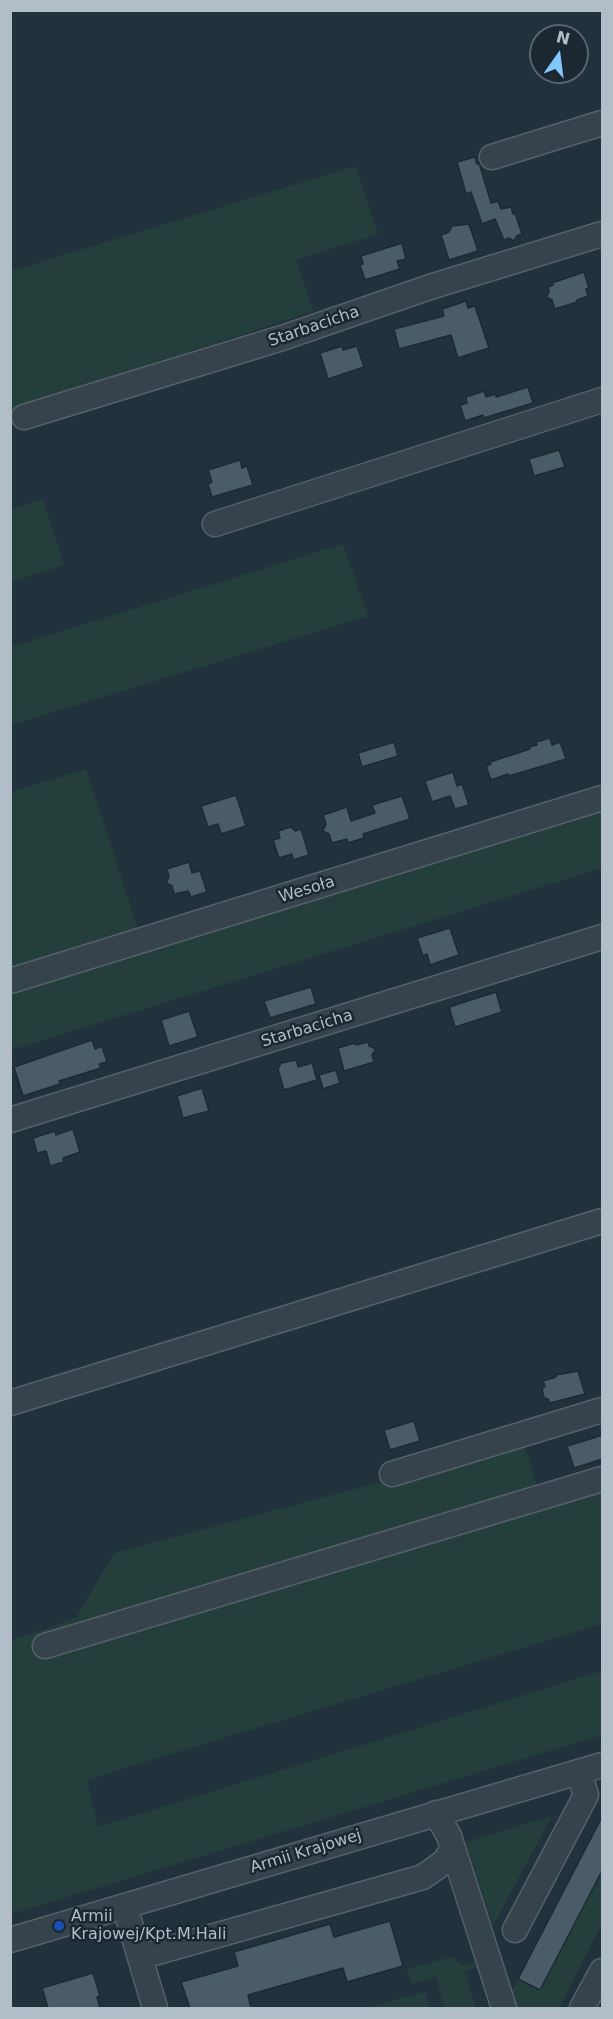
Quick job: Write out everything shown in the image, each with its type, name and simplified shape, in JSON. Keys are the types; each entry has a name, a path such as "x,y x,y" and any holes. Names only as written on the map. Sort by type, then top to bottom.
{"street":[{"path":"492,157 603,123"},
{"name":"Starbacicha","path":"24,417 282,338 430,287 603,234"},
{"path":"215,524 603,400"},
{"name":"Wesoła","path":"10,981 603,798"},
{"name":"Starbacicha","path":"10,1120 603,937"},
{"path":"10,1403 603,1221"},
{"path":"392,1474 603,1410"},
{"path":"45,1646 603,1479"},
{"name":"Armii Krajowej","path":"10,1940 603,1765"},
{"path":"515,1930 586,1795 579,1772"},
{"path":"436,1813 453,1849 504,2008"},
{"path":"140,1957 423,1877 444,1862 453,1849"},
{"path":"125,1907 155,2008"},
{"path":"582,2008 603,1971"}],"green space":[{"path":"356,166 378,234 296,260 313,311 11,410 11,271"},
{"path":"43,499 64,565 11,582 11,509"},
{"path":"343,544 368,616 11,725 11,647"},
{"path":"86,769 140,935 11,975 11,792"},
{"path":"602,806 602,868 11,1050 11,991"},
{"path":"524,1444 539,1492 602,1473 602,1624 87,1781 98,1827 602,1671 602,1735 11,1914 10,1641 76,1618 114,1553"},
{"path":"552,1816 493,1926 466,1842"},
{"path":"602,1869 602,1924 559,2008 517,2008 512,1992 518,1979 540,1990"},
{"path":"452,1957 462,1965 475,1962 476,1967 465,1972 476,2008 445,2008 436,1977 412,1984 407,1969"},
{"path":"425,1992 430,2008 370,2008 370,2007"}],"building":[{"path":"475,157 477,164 479,163 491,203 498,201 501,209 511,207 513,214 515,213 522,234 514,241 509,238 504,240 495,219 482,224 471,192 466,194 457,162"},
{"path":"469,224 478,251 449,260 441,235 449,232 452,226"},
{"path":"402,243 406,259 397,261 400,269 365,280 360,265 363,264 361,256"},
{"path":"584,272 589,288 586,289 588,296 555,309 552,300 546,297 549,292 548,287 553,285 552,283"},
{"path":"466,301 468,308 475,306 489,348 458,358 451,335 399,349 394,329 444,316 442,309"},
{"path":"342,346 343,350 357,346 364,367 328,379 320,353"},
{"path":"528,387 533,403 484,418 483,415 465,421 460,405 467,403 466,397 484,391 486,397 496,394 496,397"},
{"path":"559,450 565,467 534,476 529,459"},
{"path":"240,460 242,468 247,466 253,485 212,497 208,484 212,482 208,470"},
{"path":"550,738 552,745 560,742 566,759 491,780 486,766 491,764 490,762 530,749 529,747 537,745 536,742"},
{"path":"394,742 398,756 362,767 358,753"},
{"path":"453,772 457,786 462,784 469,805 455,809 450,796 432,802 425,781"},
{"path":"236,795 246,826 221,834 218,824 208,827 201,806"},
{"path":"402,796 410,819 363,834 364,838 348,843 347,839 332,843 329,834 323,831 326,824 323,815 347,807 351,821 375,813 372,805"},
{"path":"291,827 295,831 301,829 309,855 293,860 292,854 279,858 273,840 280,838 278,831"},
{"path":"189,862 192,873 200,871 207,892 191,897 188,891 174,894 172,886 166,883 169,877 167,869"},
{"path":"450,928 459,955 430,965 427,954 423,956 417,938"},
{"path":"311,987 316,1004 270,1018 264,1001"},
{"path":"496,992 502,1012 455,1027 449,1007"},
{"path":"189,1011 198,1037 169,1046 161,1020"},
{"path":"92,1040 95,1049 102,1046 107,1062 99,1064 101,1068 59,1081 60,1084 23,1096 14,1067"},
{"path":"368,1042 369,1046 376,1049 372,1055 374,1062 344,1071 338,1048"},
{"path":"296,1060 298,1067 312,1063 317,1080 284,1090 278,1069 281,1063"},
{"path":"336,1070 340,1083 323,1089 319,1075"},
{"path":"202,1088 209,1111 183,1118 177,1096"},
{"path":"73,1129 80,1152 63,1158 64,1162 50,1166 46,1151 37,1153 33,1138 55,1131 56,1135"},
{"path":"578,1371 585,1394 550,1403 544,1398 543,1381 556,1377 556,1375"},
{"path":"414,1421 420,1441 390,1450 384,1430"},
{"path":"603,1435 603,1459 574,1468 567,1446"},
{"path":"603,1815 603,1869 540,1990 518,1979"},
{"path":"390,1921 403,1966 347,1982 343,1968 248,1995 251,2008 190,2008 181,1982 238,1966 234,1952 330,1924 334,1937"},
{"path":"93,1973 100,1996 97,1997 100,2008 48,2008 42,1988"}],"place":[{"name":"Armii Krajowej/Kpt.M.Hali","path":"59,1926"}]}
